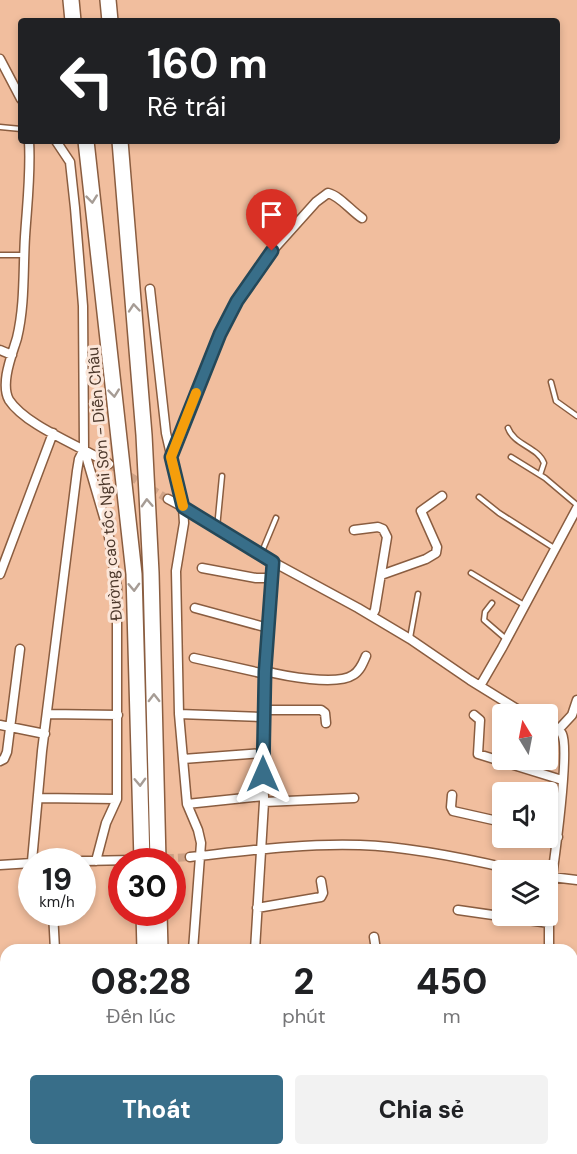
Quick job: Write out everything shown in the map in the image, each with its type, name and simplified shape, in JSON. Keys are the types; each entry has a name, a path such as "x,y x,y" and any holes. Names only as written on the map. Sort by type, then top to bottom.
{"highway":[{"path":"70,0 73,18"},
{"path":"108,0 110,18"},
{"name":"Đường cao tốc Nghi Sơn - Diễn Châu","path":"86,144 134,574 138,848"},
{"path":"120,144 144,435 151,573 158,848"},
{"path":"144,926 145,944"},
{"path":"159,926 160,944"}],"street":[{"path":"1,65 18,93"},
{"path":"29,144 30,178 23,293 17,335 6,381 9,399 24,415 109,464"},
{"path":"58,144 70,162 75,208 83,306 84,448 108,531 117,587 117,799 106,823 96,861 108,861"},
{"path":"171,457 220,334 237,301 272,251 316,202 328,193 333,194 362,218"},
{"path":"150,289 165,422 183,507 184,523 177,571 179,714 187,804 201,843 194,944"},
{"path":"0,350 12,355"},
{"path":"0,574 53,432"},
{"path":"33,848 77,471 84,448"},
{"path":"381,575 426,559 436,553 437,547 421,511 442,496"},
{"path":"168,499 273,562 372,616 509,704"},
{"path":"480,686 577,507"},
{"path":"354,530 374,526 383,529 386,533 387,543 372,616"},
{"path":"255,944 264,799 263,714 273,562"},
{"path":"202,568 256,578 272,578"},
{"path":"195,608 268,628"},
{"path":"0,761 6,756 4,727 20,649"},
{"path":"194,658 265,673 326,680 345,679 355,674 366,656"},
{"path":"558,837 564,738 559,729 575,712 577,700"},
{"path":"179,714 263,714 321,710 325,713 326,723"},
{"path":"48,714 118,715"},
{"path":"474,715 480,720 478,754 562,780"},
{"path":"4,727 45,734"},
{"path":"183,759 263,753"},
{"path":"452,795 453,811 492,820"},
{"path":"38,798 117,799"},
{"path":"187,804 264,799 354,798"},
{"path":"190,857 320,845 388,847 492,866"},
{"path":"0,865 18,863"},
{"path":"558,878 577,880"},
{"path":"257,908 321,897 323,893 321,881"},
{"path":"458,910 492,915"},
{"path":"53,926 55,944"},
{"path":"549,926 549,944"},
{"path":"374,937 375,944"}],"lane":[{"path":"0,128 18,129"},
{"path":"0,255 24,255"},
{"path":"551,382 556,401 577,416"},
{"path":"508,428 515,438 542,457 544,465 540,475"},
{"path":"511,457 540,475 577,507"},
{"path":"217,529 222,476"},
{"path":"479,497 554,549"},
{"path":"260,554 276,518"},
{"path":"471,573 525,605"},
{"path":"410,639 418,594"},
{"path":"492,603 485,612 484,620 507,639"}],"tunnel":[{"path":"109,464 168,499"},
{"path":"186,857 190,857"}],"slow traffic":[{"path":"183,506 171,457 196,393"}],"route":[{"path":"263,774 265,671 273,562 183,507 171,457 220,334 237,301 272,251"}]}
